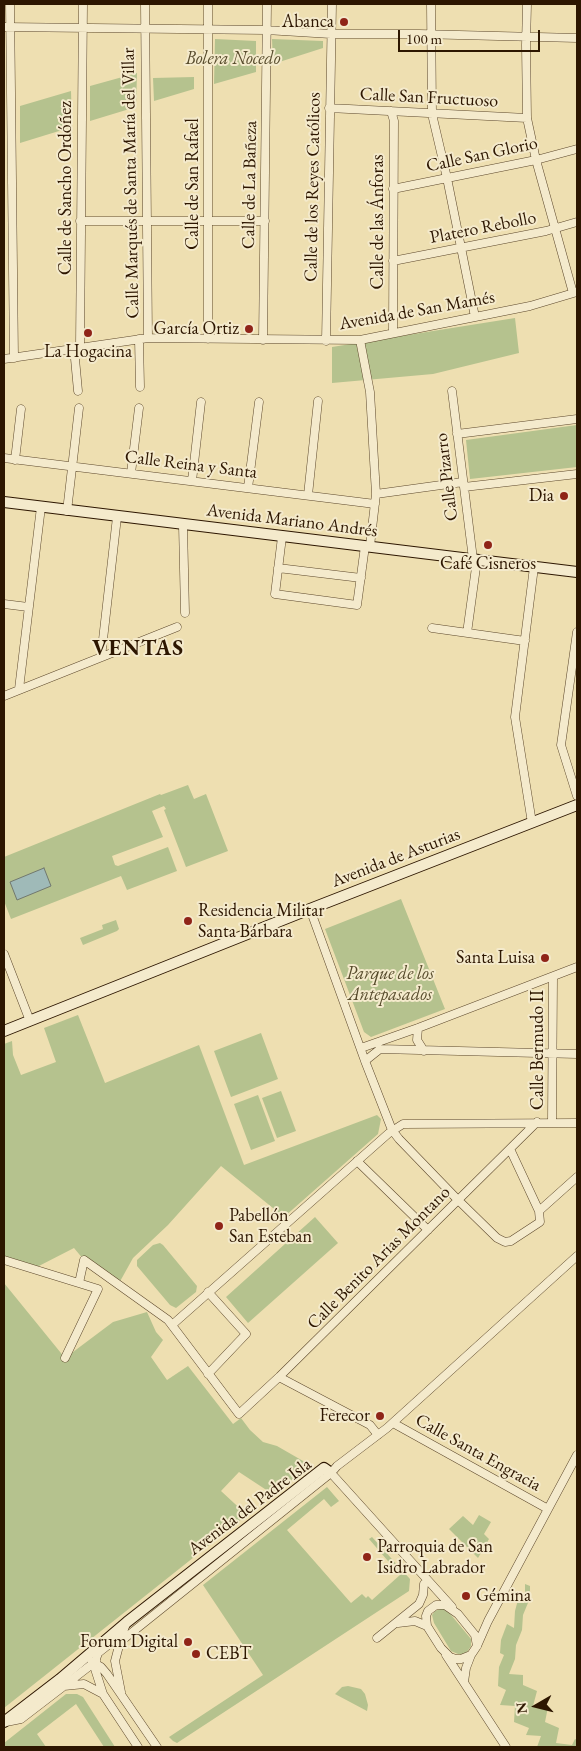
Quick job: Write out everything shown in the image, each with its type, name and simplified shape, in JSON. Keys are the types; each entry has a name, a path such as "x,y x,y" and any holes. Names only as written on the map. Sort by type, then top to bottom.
{"main road":[{"name":"Avenida Mariano Andrés","path":"4,502 577,572"},
{"name":"Avenida de Asturias","path":"4,1031 310,909 577,806"},
{"name":"Avenida del Padre Isla","path":"4,1722 62,1682 127,1622 324,1468 331,1473"}],"street":[{"path":"10,4 7,27 14,358"},
{"name":"Calle de Sancho Ordóñez","path":"77,348 83,4"},
{"name":"Calle Marqués de Santa María del Villar","path":"143,338 147,220 145,4"},
{"name":"Calle de San Rafael","path":"208,4 208,339"},
{"name":"Calle de La Bañeza","path":"263,340 267,4"},
{"name":"Calle de los Reyes Católicos","path":"326,341 332,4"},
{"path":"431,4 432,114 475,317"},
{"path":"527,4 527,118 554,228 575,293"},
{"path":"7,27 266,30 331,34 431,34 577,38"},
{"name":"Calle San Fructuoso","path":"329,108 527,118"},
{"name":"Calle de las Ánforas","path":"391,111 394,120 393,333"},
{"name":"Calle San Glorio","path":"393,189 536,160 577,149"},
{"path":"80,221 265,221"},
{"name":"Platero Rebollo","path":"393,261 577,222"},
{"name":"Avenida de San Mamés","path":"4,359 143,338 360,340 530,306 575,293"},
{"path":"140,387 143,338"},
{"path":"282,537 275,594 357,605 376,494 368,380 360,340"},
{"path":"77,348 78,391"},
{"name":"Calle Pizarro","path":"452,391 463,484 475,560 467,633"},
{"path":"308,495 318,401"},
{"path":"192,481 201,402"},
{"path":"248,488 259,402"},
{"path":"67,511 79,408"},
{"path":"131,473 138,408"},
{"path":"15,460 21,409"},
{"path":"457,434 577,419"},
{"name":"Calle Reina y Santa","path":"4,458 375,504"},
{"path":"376,494 577,474"},
{"path":"19,689 41,507"},
{"path":"101,657 117,517"},
{"path":"183,525 185,613"},
{"path":"532,823 515,717 534,567"},
{"path":"278,568 361,578"},
{"path":"4,604 28,607"},
{"path":"4,696 177,627"},
{"path":"432,628 525,641"},
{"path":"577,632 561,745 577,796"},
{"path":"310,909 392,1130 497,1238 505,1242 511,1241 540,1222 538,1211 510,1149"},
{"path":"4,954 30,1021"},
{"path":"361,1048 577,967"},
{"name":"Calle Bermudo II","path":"552,1122 553,977"},
{"path":"418,1028 417,1040 424,1051"},
{"path":"365,1061 380,1050 577,1054"},
{"name":"Calle Benito Arias Montano","path":"208,1374 239,1414 279,1377 537,1122"},
{"path":"172,1325 392,1130 403,1124 577,1123"},
{"path":"357,1161 428,1230"},
{"path":"538,1211 577,1177"},
{"name":"Avenida del Padre Isla","path":"331,1473 337,1466 393,1423 577,1256"},
{"path":"4,1260 98,1289 65,1358"},
{"path":"78,1283 84,1260 168,1320 208,1374 246,1334 208,1292"},
{"path":"279,1377 370,1425 378,1435"},
{"name":"Calle Santa Engracia","path":"393,1423 548,1509"},
{"path":"464,1682 466,1668 471,1655 488,1620 577,1455"},
{"path":"62,1682 87,1662 94,1662 119,1645 331,1473 476,1635 477,1646"},
{"path":"420,1572 424,1584 428,1612 426,1616 427,1626 506,1747"},
{"path":"377,1638 419,1604 423,1595 424,1584"},
{"path":"428,1612 436,1605 441,1604 446,1605 458,1614"},
{"path":"395,1624 415,1621 427,1626"},
{"path":"127,1622 122,1634 98,1653 94,1662 103,1694 138,1747"},
{"path":"119,1645 115,1661 120,1692"},
{"path":"441,1648 450,1657 456,1659 471,1655"},
{"path":"94,1662 107,1674 157,1747"},
{"path":"62,1682 84,1684 103,1694"}],"green space":[{"name":"Bolera Nocedo","path":"215,39 256,41 256,72 214,84"},
{"path":"272,39 323,41 323,48 273,64"},
{"path":"137,73 136,107 90,121 90,86"},
{"path":"194,77 194,89 154,101 153,78"},
{"path":"71,91 72,127 20,143 20,106"},
{"path":"515,318 519,353 433,374 332,383 332,347"},
{"path":"577,425 577,467 470,479 466,440"},
{"path":"188,785 194,799 206,794 228,851 186,867 164,806 152,811 163,837 112,856 115,865 118,866 168,847 177,871 127,890 121,876 11,919 4,901 4,857 160,794"},
{"name":"Parque de los Antepasados","path":"401,899 445,1009 371,1037 364,1032 325,929"},
{"path":"116,920 119,929 117,931 83,945 80,938 103,929 102,925"},
{"path":"78,1015 105,1083 199,1045 244,1165 377,1115 381,1119 378,1134 284,1217 221,1166 168,1225 133,1258 118,1285 84,1260 74,1248 33,1269 4,1260 4,1044 12,1041 13,1055 21,1075 56,1062 44,1028"},
{"path":"261,1033 278,1079 231,1097 214,1051"},
{"path":"281,1091 296,1131 277,1138 262,1098"},
{"path":"258,1095 275,1141 251,1150 234,1104"},
{"path":"315,1217 338,1243 248,1323 226,1297"},
{"path":"160,1243 197,1286 196,1292 176,1308 170,1305 137,1266 137,1260 153,1245"},
{"path":"4,1283 65,1358 113,1322 147,1312 156,1332 163,1340 151,1357 167,1380 188,1366 233,1424 241,1418 263,1442 277,1446 310,1465 274,1495 239,1472 221,1491 247,1515 4,1708"},
{"path":"327,1487 339,1501 331,1507 324,1499 287,1530 351,1603 362,1594 372,1600 400,1575 369,1539 372,1537 410,1579 409,1591 177,1743 173,1741 169,1737 263,1675 203,1585"},
{"path":"479,1515 491,1522 484,1534 489,1539 478,1558 449,1529 463,1516 473,1525"},
{"path":"525,1584 530,1586 530,1598 523,1615 522,1630 516,1645 515,1659 509,1674 523,1675 523,1685 537,1691 533,1706 548,1707 545,1722 559,1728 556,1743 572,1745 575,1739 577,1740 577,1747 537,1747 541,1736 526,1735 529,1728 514,1722 515,1706 500,1705 506,1690 498,1686 499,1667 504,1655 500,1653 501,1640 507,1624 514,1628 515,1611 519,1596 525,1598"},
{"path":"443,1608 447,1610 471,1639 471,1646 463,1654 451,1651 434,1623 432,1615 435,1611"},
{"path":"348,1686 361,1689 365,1694 368,1705 367,1711 335,1694 342,1687"},
{"path":"66,1694 77,1694 83,1697 115,1747 104,1747 76,1704 37,1734 46,1747 4,1747 4,1743"}],"water":[{"path":"44,868 51,886 17,900 10,882"}],"place":[{"name":"Abanca","path":"344,22"},
{"name":"García Ortiz","path":"249,329"},
{"name":"La Hogacina","path":"88,333"},
{"name":"Dia","path":"564,496"},
{"name":"Café Cisneros","path":"488,545"},
{"name":"Residencia Militar Santa Bárbara","path":"188,921"},
{"name":"Santa Luisa","path":"545,958"},
{"name":"Pabellón San Esteban","path":"219,1226"},
{"name":"Ferecor","path":"380,1416"},
{"name":"Parroquia de San Isidro Labrador","path":"367,1557"},
{"name":"Gémina","path":"466,1596"},
{"name":"Forum Digital","path":"188,1642"},
{"name":"CEBT","path":"196,1654"}],"district":[{"name":"VENTAS","path":"138,649"}]}
